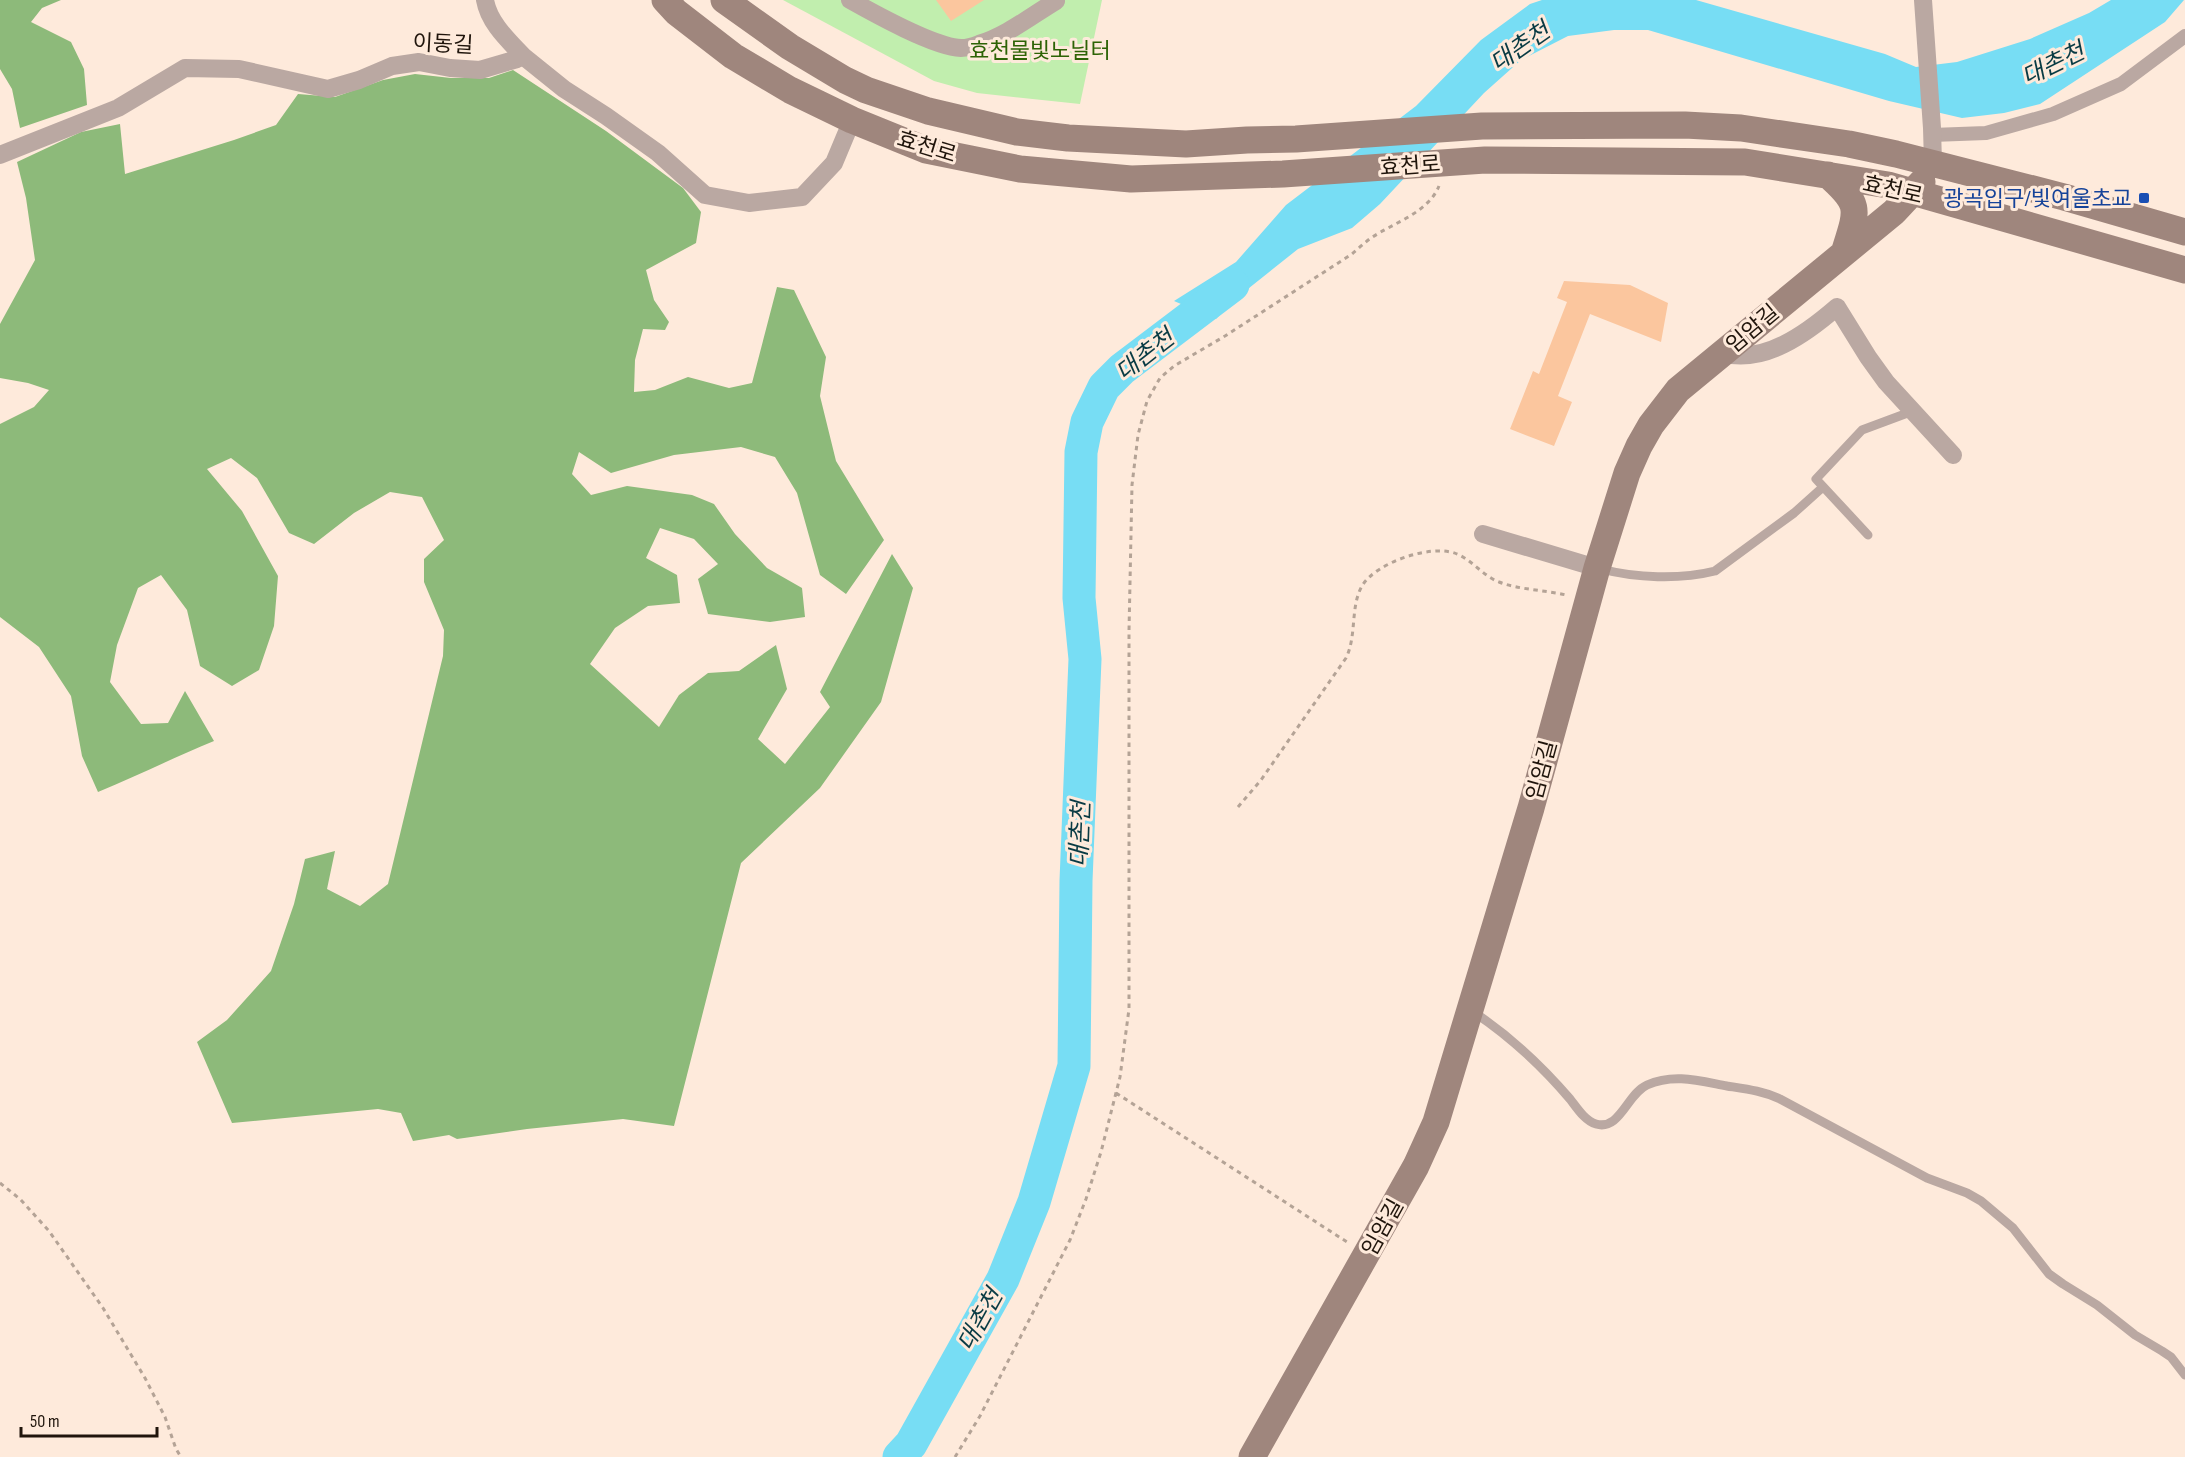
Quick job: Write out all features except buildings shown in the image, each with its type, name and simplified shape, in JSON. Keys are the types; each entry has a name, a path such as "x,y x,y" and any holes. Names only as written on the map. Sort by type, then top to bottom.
{"main road":[{"name":"효천로","path":"665,0 676,12 733,56 790,90 852,120 926,150 1020,169 1131,178 1283,174 1485,160 1745,162 1888,185 2185,270"},
{"name":"효천로","path":"724,0 790,47 844,80 866,90 928,111 1017,132 1068,138 1186,144 1482,126 1685,125 1741,128 1849,144 1933,163 2185,232"},
{"name":"임암길","path":"1252,1457 1416,1166 1436,1122 1531,808 1597,568 1627,473 1639,446 1678,390 1845,250 1894,212 1914,193 1933,163"},
{"path":"1827,175 1848,192 1852,200 1855,219 1845,250"}],"street":[{"path":"485,0 487,9 500,31 523,56 564,89 658,153 705,195 748,203 802,197 834,163 852,120"},
{"path":"850,0 900,26 947,45 962,48 977,45 1000,35 1056,1"},
{"path":"1923,0 1933,163"},
{"path":"1932,131 1986,133 2053,114 2121,84 2185,36"},
{"name":"이동길","path":"0,154 118,108 185,68 239,69 328,89 359,80 392,66 419,62 450,68 480,70 523,56"},
{"path":"1722,353 1733,356 1770,351 1817,324 1837,307 1886,381 1953,455"},
{"path":"1483,534 1597,568"}],"lane":[{"path":"1868,535 1816,479 1862,430 1913,411"},
{"path":"1597,568 1625,575 1699,575 1714,571 1794,513 1823,487"},
{"path":"1470,1010 1504,1034 1542,1066 1593,1123 1603,1125 1618,1118 1637,1090 1655,1082 1684,1078 1748,1089 1780,1099 1927,1178 1967,1193 1986,1205 2013,1228 2041,1265 2056,1279 2097,1305 2135,1335 2162,1351 2185,1375"}],"path":[{"path":"955,1457 980,1416 1070,1240 1098,1161 1116,1093 1125,1046 1129,1009 1129,631 1132,484 1138,435 1147,401 1160,378 1173,366 1225,336 1352,254 1371,238 1418,210 1434,196 1439,187 1440,163"},
{"path":"1238,807 1261,780 1342,664 1351,648 1358,595 1365,581 1377,570 1417,554 1446,550 1462,556 1498,582 1588,602"},
{"path":"1116,1093 1366,1255"},
{"path":"0,1183 20,1199 49,1231 104,1308 145,1378 165,1417 181,1457"}],"green space":[{"path":"0,0 61,0 42,8 31,22 71,42 84,69 87,105 20,128 12,89 0,69"},
{"name":"효천물빛노닐터","path":"783,0 1102,0 1080,104 977,93 934,81"},
{"path":"513,70 606,131 683,188 701,212 696,243 646,270 654,300 669,322 665,330 643,329 635,360 634,392 655,390 688,377 729,388 752,383 777,287 794,290 826,357 820,396 836,461 884,540 846,594 820,575 797,493 775,457 741,447 674,455 611,473 579,452 572,474 591,495 627,486 692,495 714,504 735,534 767,568 802,588 805,617 770,622 708,614 698,579 718,564 694,539 660,528 646,558 677,575 680,603 648,606 615,628 590,664 659,727 679,695 708,673 739,671 776,645 787,689 758,739 785,764 830,707 820,692 892,554 913,588 881,702 820,788 741,863 674,1126 623,1119 457,1139 449,1135 413,1141 401,1113 378,1109 232,1123 197,1042 227,1020 271,971 294,904 305,859 335,851 327,889 360,906 388,884 443,656 444,630 424,582 424,559 444,540 422,497 390,492 354,513 314,544 289,533 257,478 231,458 207,469 242,511 278,576 274,626 259,670 232,686 200,666 187,610 161,575 138,588 117,645 110,682 141,724 168,723 185,691 214,741 98,792 82,756 71,696 39,647 0,617 0,424 34,407 49,390 28,383 0,378 0,324 35,260 26,198 17,162 81,132 120,124 125,174 276,125 298,94 335,97 383,80 415,74 451,78 489,78"}],"water":[{"path":"1542,0 1696,0 1885,54 1916,67 1957,62 2030,39 2089,13 2111,0 2184,0 2165,22 2040,104 2004,113 1962,118 1889,101 1648,30 1614,30 1568,36 1521,60 1484,93 1380,204 1352,228 1298,249 1234,300 1216,319 1174,301 1236,262 1286,205 1416,106 1481,40 1530,4"}],"waterway":[{"name":"대촌천","path":"899,1457 911,1444 1003,1279 1034,1202 1074,1066 1076,881 1085,659 1079,598 1081,452 1087,422 1104,387 1122,369 1233,285"}],"place":[{"name":"광곡입구/빛여울초교","path":"2144,198"}]}
